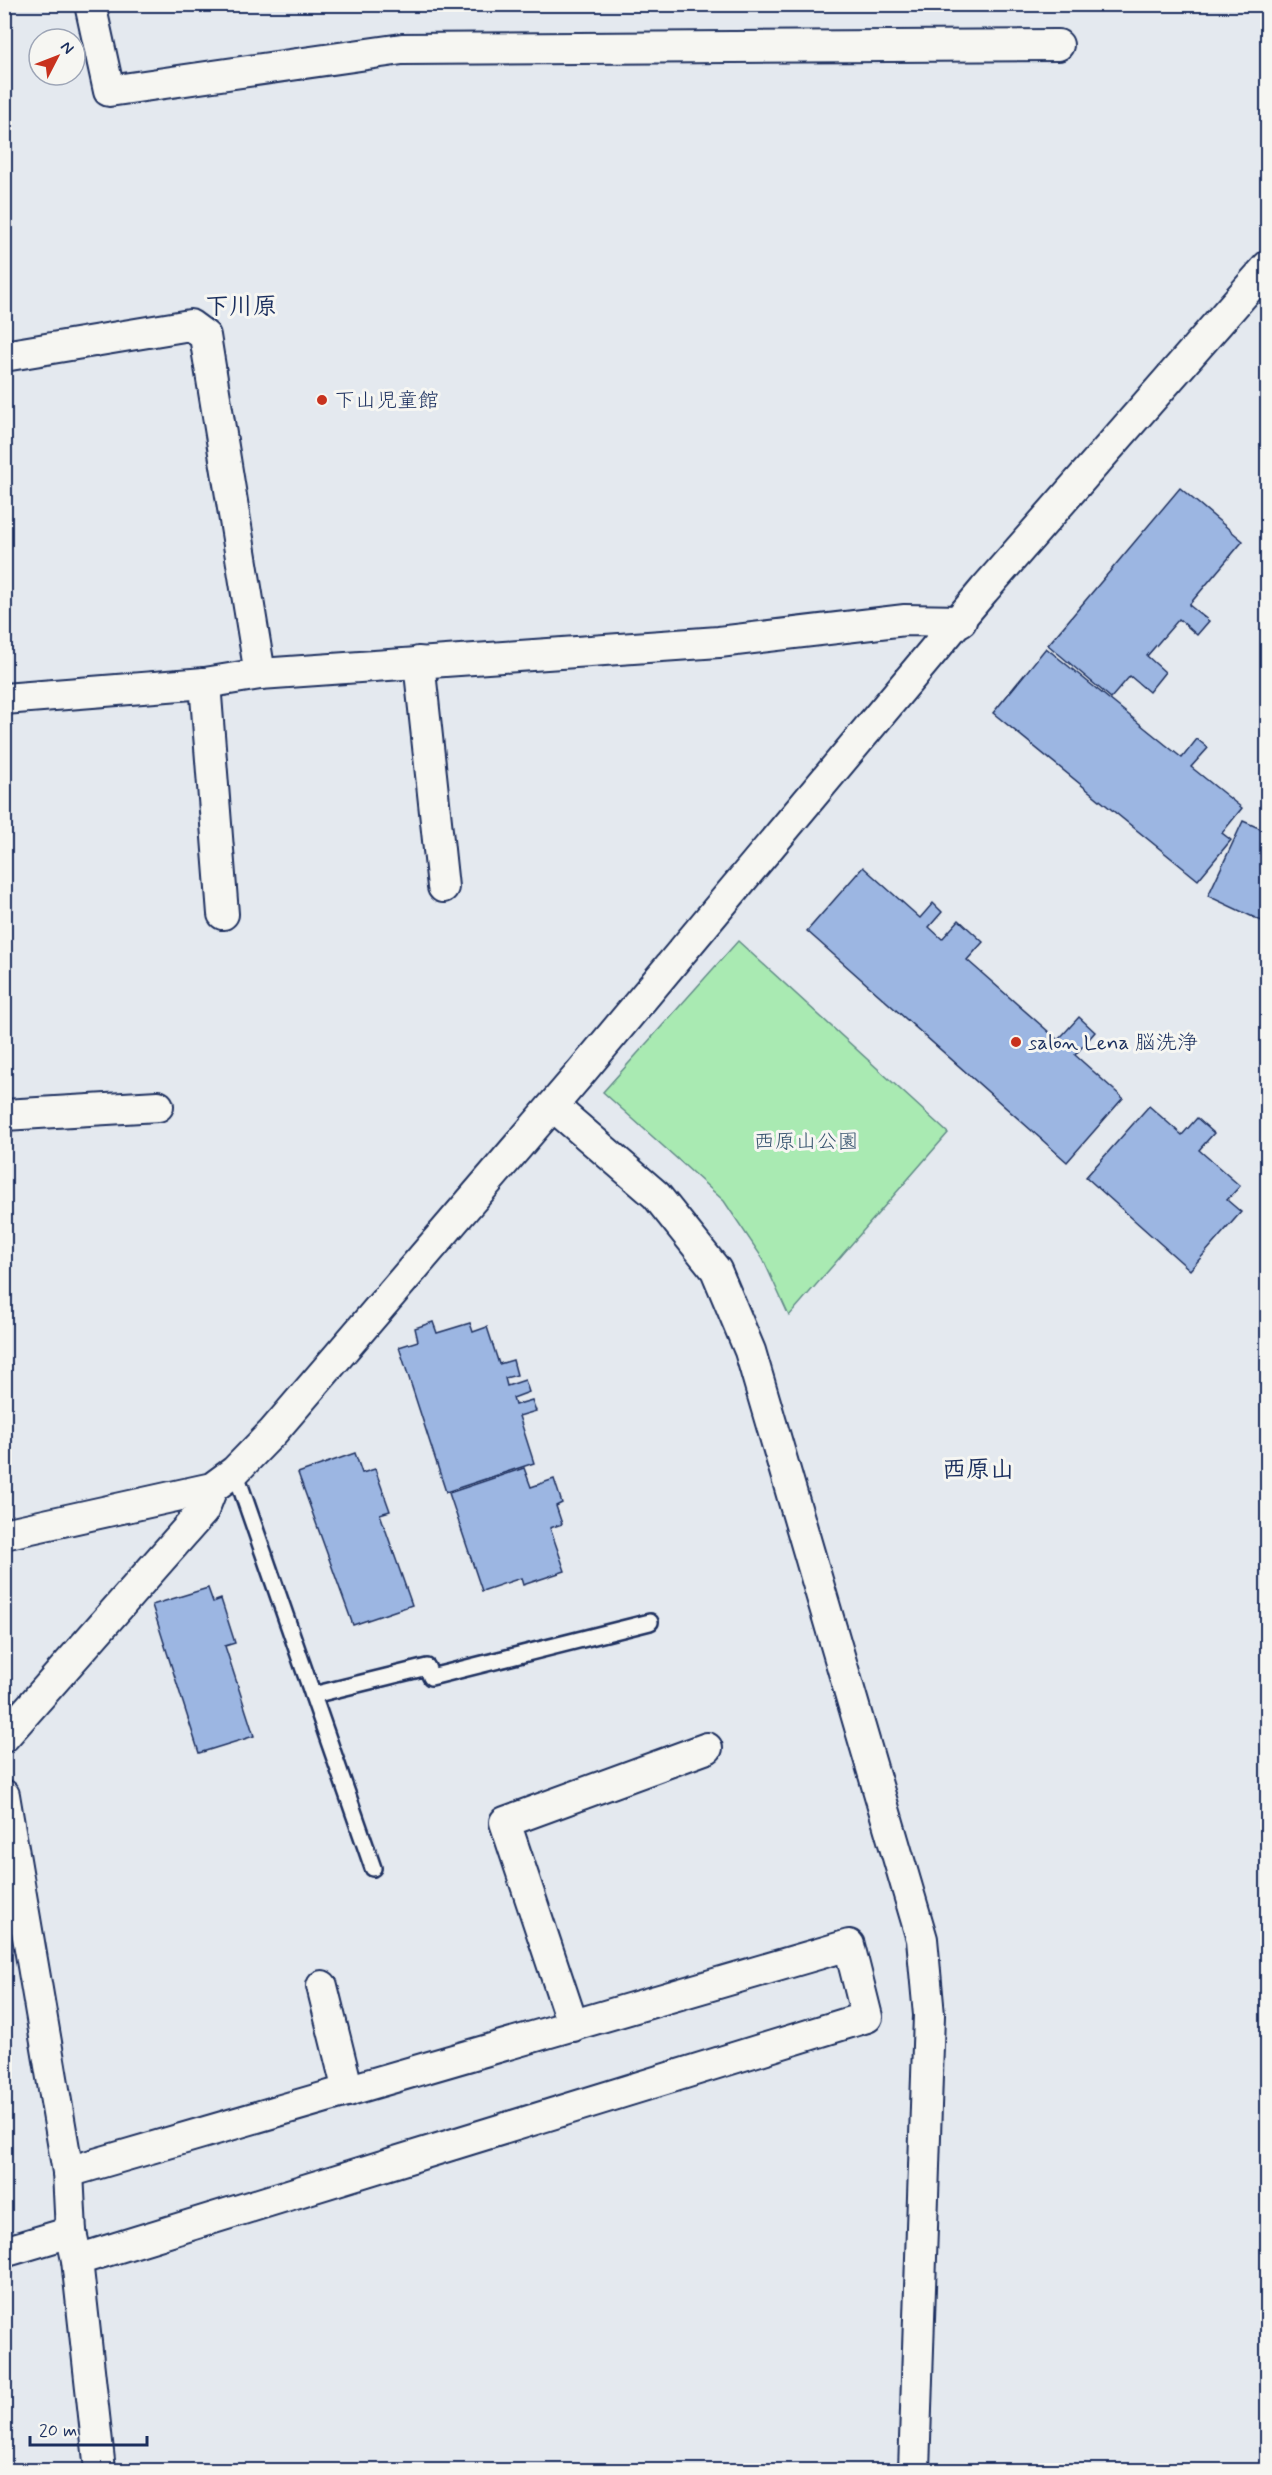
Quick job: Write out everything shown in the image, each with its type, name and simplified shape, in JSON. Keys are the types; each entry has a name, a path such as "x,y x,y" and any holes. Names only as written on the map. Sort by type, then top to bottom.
{"street":[{"path":"90,4 109,91 402,49 1058,45"},
{"path":"4,1737 203,1511 224,1480 273,1432 553,1106 961,621 984,590 1268,266"},
{"path":"4,356 190,326 206,336 260,674"},
{"path":"4,699 206,683 260,674 719,642 904,620 961,621"},
{"path":"419,662 443,887"},
{"path":"206,683 223,914"},
{"path":"4,1115 158,1106"},
{"path":"553,1106 656,1195 716,1270 750,1351 922,1940 929,2015 914,2470"},
{"path":"4,1534 224,1480"},
{"path":"573,2026 505,1822 707,1748"},
{"path":"4,1795 68,2172 74,2246 100,2470"},
{"path":"4,2252 74,2246 867,2017 849,1945 68,2172"},
{"path":"322,1986 348,2091"}],"lane":[{"path":"224,1480 313,1695 373,1868"},
{"path":"313,1695 426,1667 431,1677 650,1622"}],"green space":[{"name":"西原山公園","path":"738,941 948,1133 789,1316 763,1259 724,1201 603,1092"}],"building":[{"path":"1180,488 1243,541 1189,605 1209,621 1197,635 1179,619 1147,656 1165,672 1149,692 1130,676 1111,698 1048,645"},
{"path":"1046,648 1182,758 1197,739 1208,748 1191,767 1242,808 1222,833 1231,840 1198,880 993,713"},
{"path":"1243,821 1268,832 1268,924 1208,896"},
{"path":"863,867 920,918 933,903 942,912 929,927 942,939 959,920 983,942 967,960 1058,1040 1079,1017 1095,1032 1075,1055 1123,1098 1067,1162 807,931"},
{"path":"1149,1106 1182,1135 1197,1118 1214,1133 1199,1150 1240,1186 1227,1200 1241,1212 1190,1270 1086,1177"},
{"path":"433,1322 437,1333 470,1323 473,1332 487,1327 499,1364 513,1360 517,1375 505,1378 507,1386 525,1380 529,1392 513,1398 515,1405 532,1400 536,1411 519,1416 534,1463 446,1492 399,1347 418,1341 415,1328"},
{"path":"355,1453 362,1473 375,1469 390,1511 380,1514 412,1605 353,1625 298,1473"},
{"path":"524,1468 531,1487 554,1479 562,1503 556,1506 562,1524 550,1528 565,1571 523,1585 521,1578 482,1591 449,1493"},
{"path":"208,1588 213,1602 221,1599 235,1643 225,1646 254,1736 199,1753 152,1605"}],"place":[{"name":"下山児童館","path":"322,400"},
{"name":"salon Lena 脳洗浄","path":"1016,1042"}],"district":[{"name":"下川原","path":"241,306"},
{"name":"西原山","path":"978,1469"}]}
